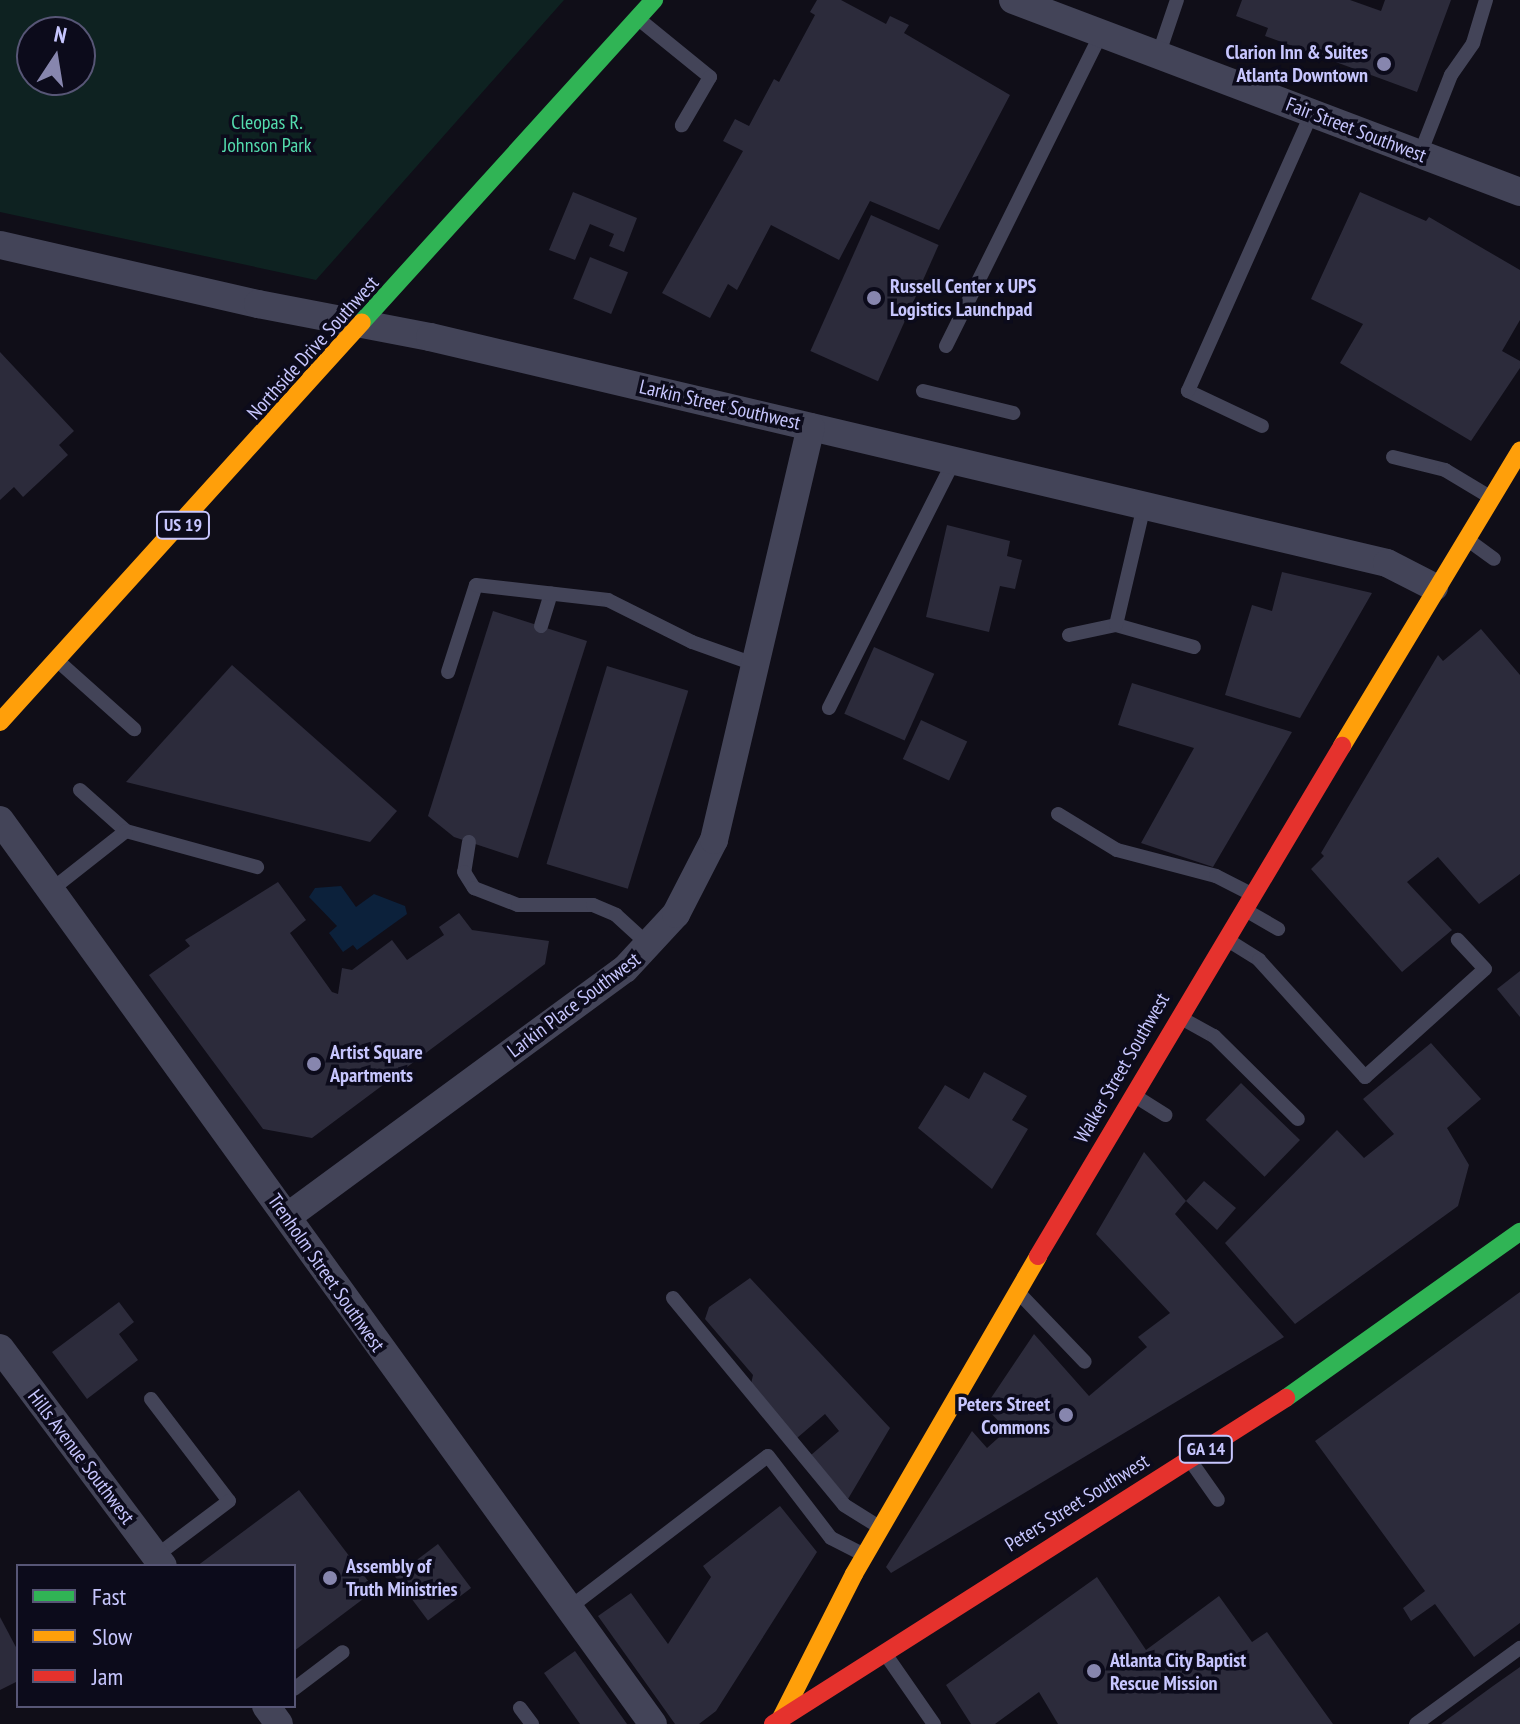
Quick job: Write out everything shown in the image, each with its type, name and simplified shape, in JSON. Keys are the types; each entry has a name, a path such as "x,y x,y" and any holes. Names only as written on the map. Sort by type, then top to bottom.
{"main road":[{"name":"Northside Drive Southwest","path":"0,722 59,662 654,0"},
{"name":"Walker Street Southwest","path":"777,1721 865,1555 1132,1094 1434,587 1520,451"},
{"name":"Peters Street Southwest","path":"777,1721 1327,1372 1520,1232"}],"street":[{"name":"Fair Street Southwest","path":"1013,0 1520,192"},
{"name":"Larkin Street Southwest","path":"0,245 811,427 1387,563 1434,587"},
{"name":"Larkin Place Southwest","path":"287,1217 650,946 697,880 714,840 811,427"},
{"name":"Trenholm Street Southwest","path":"0,820 653,1724"},
{"name":"Hills Avenue Southwest","path":"0,1348 159,1561"}],"lane":[{"path":"1158,56 1177,0"},
{"path":"1420,154 1451,75 1473,43 1486,0"},
{"path":"638,18 710,77 682,125"},
{"path":"946,346 1101,34"},
{"path":"1262,426 1188,391 1312,113"},
{"path":"923,391 1013,413"},
{"path":"1393,457 1445,470 1490,498"},
{"path":"829,708 954,461"},
{"path":"1116,625 1144,506"},
{"path":"1465,537 1494,559"},
{"path":"448,672 476,585 608,600 692,642 754,664"},
{"path":"541,626 551,594"},
{"path":"1069,635 1116,625 1194,647"},
{"path":"59,662 134,729"},
{"path":"80,790 126,831 257,867"},
{"path":"1058,814 1117,850 1216,876 1278,929"},
{"path":"51,890 126,831"},
{"path":"469,842 464,872 474,888 518,905 593,905 616,915 650,946"},
{"path":"1225,939 1259,960 1365,1077 1485,969 1458,940"},
{"path":"1178,1016 1214,1036 1298,1119"},
{"path":"1132,1094 1166,1115"},
{"path":"1018,1292 1085,1362"},
{"path":"673,1298 844,1505 880,1529"},
{"path":"151,1399 229,1501 159,1561"},
{"path":"569,1608 768,1456 831,1538 865,1555"},
{"path":"1189,1459 1218,1500"},
{"path":"1416,1724 1520,1648"},
{"path":"296,1687 343,1652"},
{"path":"883,1652 934,1724"},
{"path":"520,1708 532,1724"}],"green space":[{"name":"Cleopas R. Johnson Park","path":"0,0 564,0 316,280 0,212"}],"water":[{"path":"341,886 356,907 374,894 405,906 407,914 357,950 353,945 343,952 329,933 337,926 309,897 315,888"}],"building":[{"path":"817,0 841,0 886,24 890,16 909,25 904,33 1010,95 939,230 870,201 839,260 771,225 737,290 728,284 710,318 662,293 743,151 723,141 735,119 749,126 774,79 779,82 815,15 810,12"},
{"name":"Clarion Inn & Suites Atlanta Downtown","path":"1242,0 1350,0 1381,11 1385,0 1451,0 1417,92 1265,36 1268,28 1236,16"},
{"path":"573,192 637,218 624,252 609,246 614,234 590,224 575,260 549,250"},
{"path":"1360,192 1426,221 1429,217 1520,270 1520,320 1502,351 1520,361 1520,368 1471,441 1340,363 1363,324 1311,299"},
{"name":"Russell Center x UPS Logistics Launchpad","path":"871,215 939,245 878,381 810,351"},
{"path":"590,257 628,272 611,314 573,299"},
{"path":"0,352 74,431 59,445 68,455 23,497 14,487 0,500"},
{"path":"947,525 1010,541 1007,556 1022,560 1015,589 1000,586 989,632 926,617"},
{"path":"1282,572 1372,593 1300,718 1225,695 1252,605 1272,611"},
{"path":"493,611 587,641 518,858 454,837 428,816"},
{"path":"1481,629 1520,675 1520,874 1479,904 1438,857 1407,882 1452,930 1402,972 1311,869 1324,856 1321,853 1438,655 1443,661"},
{"path":"874,647 934,674 905,741 844,714"},
{"path":"232,665 397,811 370,842 126,782"},
{"path":"607,666 688,691 628,889 546,864"},
{"path":"1132,683 1292,732 1213,867 1141,843 1194,748 1118,725"},
{"path":"921,720 967,742 949,781 903,759"},
{"name":"Artist Square Apartments","path":"278,882 306,920 290,933 332,992 338,994 342,968 352,970 392,940 407,960 444,935 439,927 459,913 472,930 549,941 545,964 312,1138 263,1129 149,975 190,946 185,940"},
{"path":"1520,971 1520,1017 1497,989"},
{"path":"1431,1043 1481,1099 1447,1128 1469,1165 1458,1206 1295,1324 1225,1243 1337,1130 1364,1158 1394,1134 1363,1099"},
{"path":"984,1072 1027,1096 1012,1120 1028,1129 992,1189 918,1128 945,1085 969,1099"},
{"path":"1241,1083 1300,1140 1265,1177 1206,1120"},
{"path":"1144,1152 1186,1201 1175,1214 1284,1337 891,1573 886,1567 972,1431 987,1448 1007,1430 985,1407 1034,1334 1089,1396 1147,1347 1138,1337 1170,1313 1096,1234"},
{"path":"1204,1181 1236,1208 1217,1230 1186,1201"},
{"path":"750,1278 890,1428 848,1499 811,1455 839,1431 825,1414 797,1438 751,1384 753,1375 705,1319 709,1307"},
{"path":"1520,1292 1520,1623 1474,1657 1435,1604 1411,1621 1403,1608 1425,1591 1315,1441"},
{"path":"119,1302 134,1322 119,1334 138,1360 87,1399 52,1352"},
{"name":"Assembly of Truth Ministries","path":"299,1490 375,1590 296,1649 296,1564 200,1564"},
{"path":"780,1506 817,1552 716,1711 699,1724 675,1724 598,1616 631,1593 668,1644 711,1577 703,1566"},
{"path":"438,1544 471,1588 428,1620 395,1576"},
{"path":"1097,1577 1146,1650 1219,1596 1252,1642 1267,1632 1333,1724 1058,1724 1039,1692 995,1724 971,1724 946,1685"},
{"path":"0,1617 16,1647 16,1682 0,1690"},
{"path":"575,1651 627,1724 580,1724 544,1673"},
{"path":"1520,1667 1520,1724 1441,1724 1493,1686"}],"traffic: fast":[{"path":"362,322 654,0"},
{"path":"1286,1398 1520,1232"}],"traffic: slow":[{"path":"0,722 362,322"},
{"path":"1342,746 1520,451"},
{"path":"781,1718 854,1574 1038,1256"}],"traffic: jam":[{"path":"1038,1256 1342,746"},
{"path":"773,1724 1286,1398"}],"place":[{"name":"Clarion Inn & Suites Atlanta Downtown","path":"1384,64"},
{"name":"Russell Center x UPS Logistics Launchpad","path":"874,298"},
{"name":"Artist Square Apartments","path":"314,1064"},
{"name":"Peters Street Commons","path":"1066,1415"},
{"name":"Assembly of Truth Ministries","path":"330,1578"},
{"name":"Atlanta City Baptist Rescue Mission","path":"1094,1671"}]}
